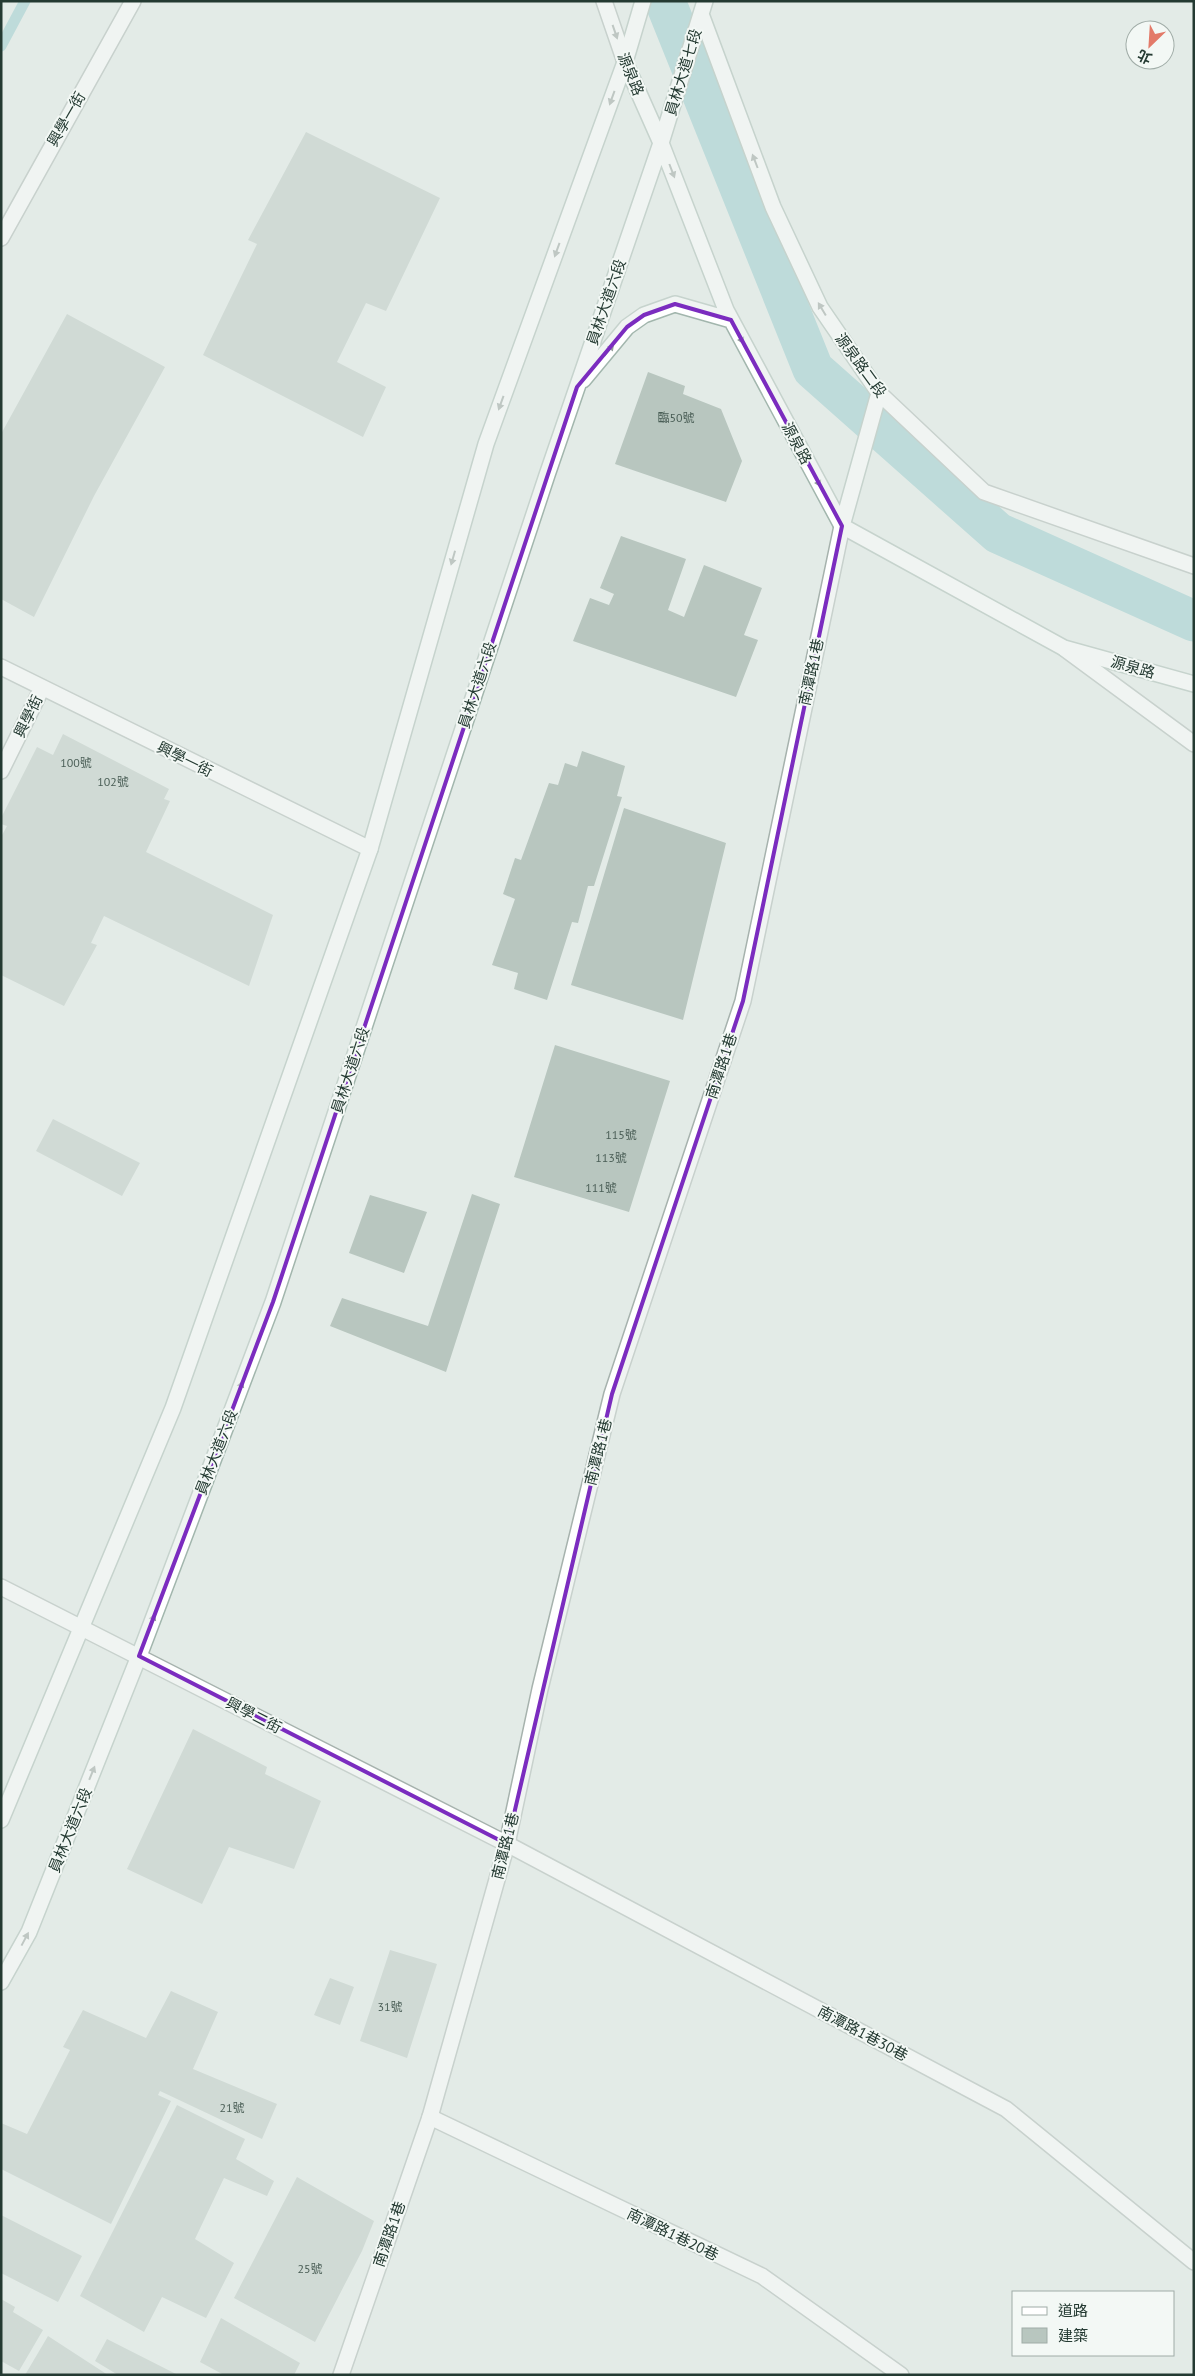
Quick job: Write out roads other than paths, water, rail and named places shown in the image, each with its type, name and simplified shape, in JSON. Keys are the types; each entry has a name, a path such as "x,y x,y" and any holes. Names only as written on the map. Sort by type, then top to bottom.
{"street":[{"name":"興學一街","path":"1,238 133,1"},
{"name":"源泉路","path":"604,1 625,62 661,143 731,320 842,526 1064,648 1194,684"},
{"path":"1,1820 173,1408 370,849 486,444 625,62 643,1"},
{"name":"員林大道七段","path":"661,143 701,5"},
{"name":"源泉路二段","path":"701,5 773,207 820,307 879,393 984,492 1194,566"},
{"name":"員林大道六段","path":"1,1982 29,1932 139,1656 273,1302 661,143"},
{"path":"578,387 627,327 644,314 674,304 731,320"},
{"name":"南潭路1巷","path":"340,2375 430,2117 507,1844 540,1689 612,1394 743,1001 842,526 879,393"},
{"path":"1064,648 1194,744"},
{"name":"興學一街","path":"1,667 370,849"},
{"name":"興學街","path":"1,772 42,688"},
{"name":"興學二街","path":"1,1587 507,1844"},
{"name":"南潭路1巷30巷","path":"507,1844 1006,2109 1194,2262"},
{"name":"南潭路1巷20巷","path":"430,2117 762,2276 902,2375"}],"waterway":[{"path":"1,46 25,1"},
{"path":"665,1 813,369 998,533 1194,621"}]}
